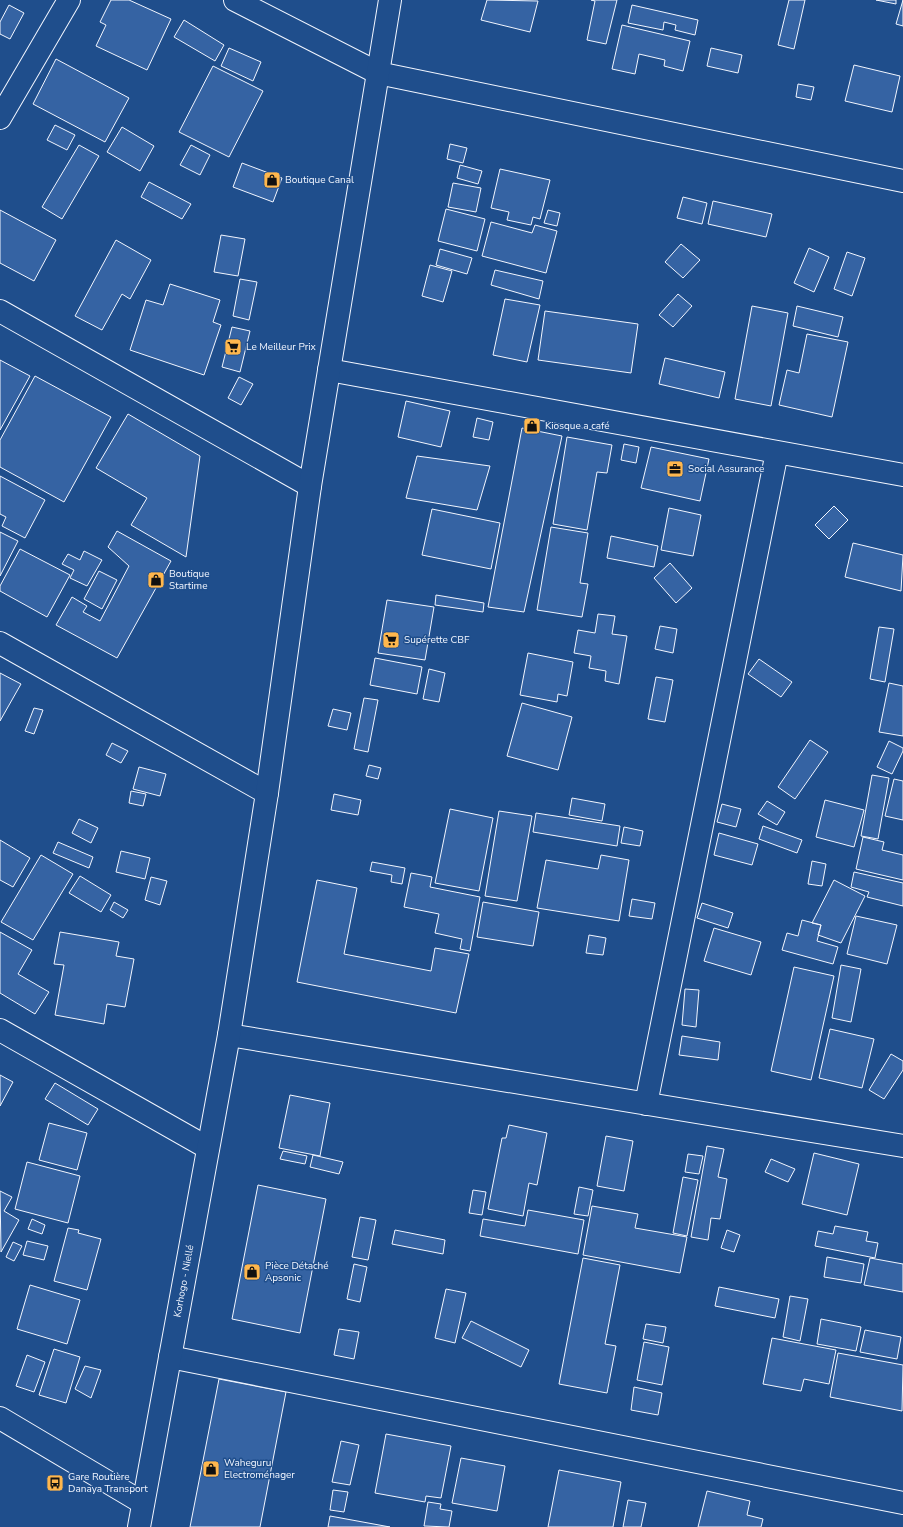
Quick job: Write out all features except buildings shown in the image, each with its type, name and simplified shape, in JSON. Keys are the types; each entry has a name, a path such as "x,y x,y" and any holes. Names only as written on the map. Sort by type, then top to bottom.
{"street":[{"path":"0,118 69,0"},
{"path":"235,0 378,73 903,181"},
{"name":"Korhogo - Niellé","path":"139,1527 229,1035 267,793 310,486 390,0"},
{"path":"0,311 310,486"},
{"path":"329,370 903,474"},
{"path":"646,1104 777,452"},
{"path":"0,643 267,793"},
{"path":"0,1030 208,1148"},
{"path":"229,1035 903,1146"},
{"path":"170,1358 903,1503"},
{"path":"0,1418 143,1503"}],"place":[{"name":"Boutique Canal","path":"272,180"},
{"name":"Le Meilleur Prix","path":"233,347"},
{"name":"Kiosque a café","path":"532,426"},
{"name":"Social Assurance","path":"675,469"},
{"name":"Boutique Startime","path":"156,580"},
{"name":"Supérette CBF","path":"391,640"},
{"name":"Pièce Détaché Apsonic","path":"252,1272"},
{"name":"Waheguru Electroménager","path":"211,1469"},
{"name":"Gare Routière Danaya Transport","path":"55,1483"}]}
